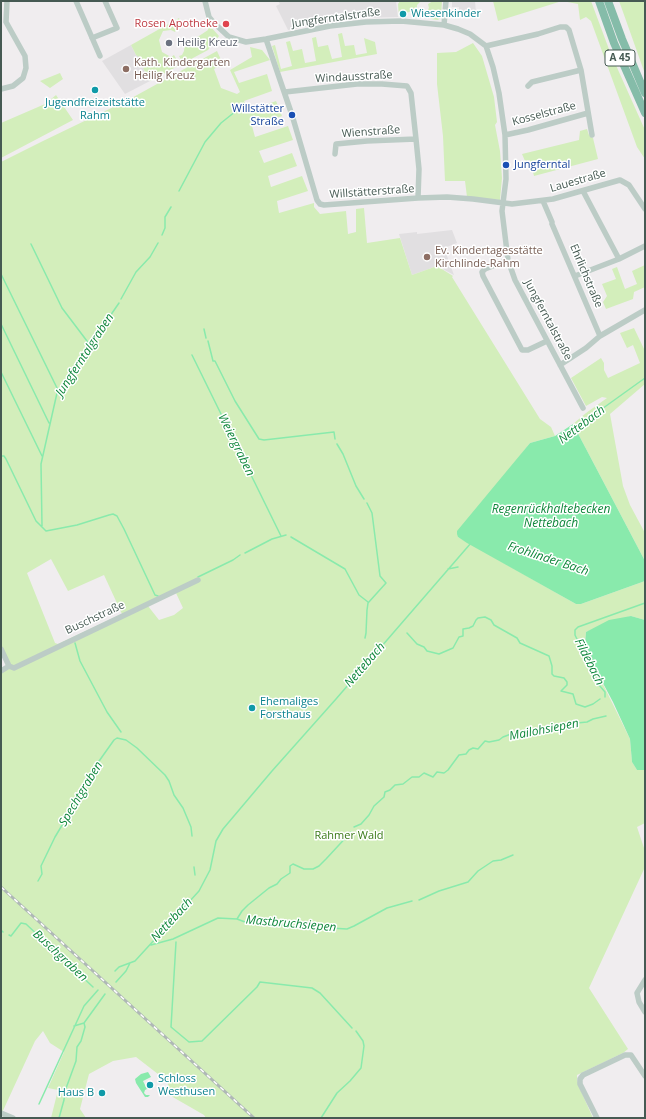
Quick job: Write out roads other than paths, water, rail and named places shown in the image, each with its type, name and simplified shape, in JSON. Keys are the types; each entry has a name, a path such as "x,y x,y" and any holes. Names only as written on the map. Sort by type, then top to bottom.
{"highway":[{"name":"A 45","path":"599,1 620,56 645,113"},
{"name":"A 45","path":"608,1 645,93"}],"street":[{"path":"1,89 13,86 23,78 26,68 25,56 6,22 7,1"},
{"path":"76,1 100,56"},
{"path":"92,38 117,28 105,1"},
{"name":"Jungferntalstraße","path":"205,1 210,17 229,37 246,42 313,29 366,22 401,21 444,24 470,34 486,46 499,93 505,135 506,176 502,211 503,231 508,260 515,280 583,408"},
{"path":"444,24 446,1"},
{"name":"Kosselstraße","path":"486,46 538,34 560,27 566,27 569,30 581,70 592,135"},
{"name":"Willstätterstraße","path":"266,39 285,92 317,200 320,204 324,206 418,198 467,198 503,203"},
{"path":"528,86 532,82 581,70"},
{"name":"Windausstraße","path":"285,92 357,84 406,86 411,93 416,139 418,198"},
{"name":"Kosselstraße","path":"505,135 588,113"},
{"name":"Wienstraße","path":"335,154 336,144 416,139"},
{"name":"Lauestraße","path":"503,203 512,204 543,201 583,192 613,181 623,181 632,188 645,209"},
{"path":"583,192 619,259"},
{"name":"Ehrlichstraße","path":"543,201 600,336"},
{"path":"575,276 619,259 645,246"},
{"path":"508,260 485,269 482,272 483,276 522,350 528,350 547,340"},
{"path":"560,365 600,336 645,310"},
{"name":"Buschstraße","path":"1,671 9,666 14,668 198,580"},
{"path":"1,649 9,666"},
{"path":"645,980 637,993 637,998 645,1012"},
{"path":"597,1118 580,1084 580,1079 583,1075 629,1054 645,1076"},
{"path":"1,1113 13,1118"}],"water":[{"name":"Regenrückhaltebecken Nettebach","path":"573,424 645,561 645,581 581,604 576,604 467,543 458,537 457,534 457,531 530,443 555,436"},
{"path":"631,616 645,620 645,770 637,770 632,762 630,739 597,672 585,643 586,632 609,620"},
{"path":"148,1072 151,1077 143,1081 147,1089 144,1093 146,1095 150,1095 145,1097 135,1079 141,1074"}],"waterway":[{"name":"Jungferntalgraben","path":"179,191 205,142 221,123 236,111"},
{"name":"Jungferntalgraben","path":"162,235 165,228 165,217 171,207"},
{"name":"Jungferntalgraben","path":"121,299 136,272 150,257 158,243"},
{"path":"31,244 62,308 90,345"},
{"path":"1,274 58,390"},
{"name":"Jungferntalgraben","path":"42,526 41,464 57,393 119,303"},
{"path":"1,324 49,423"},
{"path":"204,329 206,338"},
{"path":"208,341 213,361 215,361 235,401 259,439 264,440 334,432 335,439"},
{"name":"Weiergraben","path":"192,355 281,536"},
{"path":"1,372 42,456"},
{"name":"Nettebach","path":"574,429 645,378"},
{"path":"337,444 343,454 356,486 364,499"},
{"path":"1,456 4,456 6,459 36,521 46,531 77,525 113,514 117,516 155,595 158,596"},
{"path":"365,638 368,603 386,583 380,576 372,513 367,503"},
{"path":"245,553 272,539 286,535"},
{"path":"291,537 345,569 359,595 368,602"},
{"name":"Nettebach","path":"115,971 119,967 135,961 199,891 210,870 216,841 223,829 471,543"},
{"path":"198,577 240,555"},
{"name":"Nettebach","path":"448,569 458,567"},
{"name":"Fildebach","path":"605,697 605,692 599,685 575,635 575,630 578,627 645,603"},
{"name":"Fildebach","path":"407,633 417,644 424,647 427,651 439,654 453,648 459,637 463,636 463,629 473,626 478,618 485,617 491,620 494,625 517,638 520,643 549,656 552,666 552,674 554,676 564,678 567,682 567,685 561,691 573,694 576,704 585,707 600,699"},
{"path":"75,643 80,661 107,712 121,732"},
{"name":"Mailohsiepen","path":"354,827 361,824 369,815 374,806 384,797 385,792 390,790 395,785 403,784 412,777 419,777 424,773 433,777 437,772 444,773 459,755 466,754 473,748 478,749 485,741 489,742 499,740 511,734 547,730 551,726 563,728 606,716"},
{"name":"Spechtgraben","path":"38,881 42,874 41,866 55,837 77,803 76,801 92,771 117,738 126,740 137,748 165,775 174,795 183,808 191,827 192,836"},
{"name":"Mailohsiepen","path":"151,945 173,939 218,918 237,919 248,905 290,873 290,866 293,864 304,869 313,869 319,866 351,832"},
{"name":"Mastbruchsiepen","path":"419,900 439,891 468,882 478,871 493,861 501,860 513,855"},
{"name":"Spechtgraben","path":"194,867 195,875"},
{"name":"Mastbruchsiepen","path":"237,919 245,922 264,924 347,929 387,908 412,901"},
{"name":"Buschgraben","path":"9,935 11,936 21,923 26,924 93,987"},
{"path":"176,942 171,1027 189,1042 202,1041 257,987 260,982 312,988 320,993 352,1028"},
{"path":"116,982 126,971 130,963"},
{"name":"Nettebach","path":"39,1104 84,1006 98,990"},
{"path":"74,1026 84,1023 105,994"},
{"path":"59,1118 65,1091 76,1061 77,1047 81,1041 85,1027 84,1023"},
{"path":"321,1118 337,1093 361,1068 364,1046 363,1041 356,1031"}],"railway":[{"path":"1,887 254,1118"}],"place":[{"name":"Wiesenkinder","path":"403,14"},
{"name":"Rosen Apotheke","path":"226,24"},
{"name":"Heilig Kreuz","path":"169,43"},
{"name":"Kath. Kindergarten Heilig Kreuz","path":"126,69"},
{"name":"Jugendfreizeitstätte Rahm","path":"95,90"},
{"name":"Willstätter Straße","path":"292,115"},
{"name":"Jungferntal","path":"506,165"},
{"name":"Ev. Kindertagesstätte Kirchlinde-Rahm","path":"427,257"},
{"name":"Ehemaliges Forsthaus","path":"252,708"},
{"name":"Schloss Westhusen","path":"150,1085"},
{"name":"Haus B","path":"102,1093"}],"water label":[{"name":"Frohlinder Bach","path":"548,559"}],"park label":[{"name":"Rahmer Wald","path":"349,836"}]}
